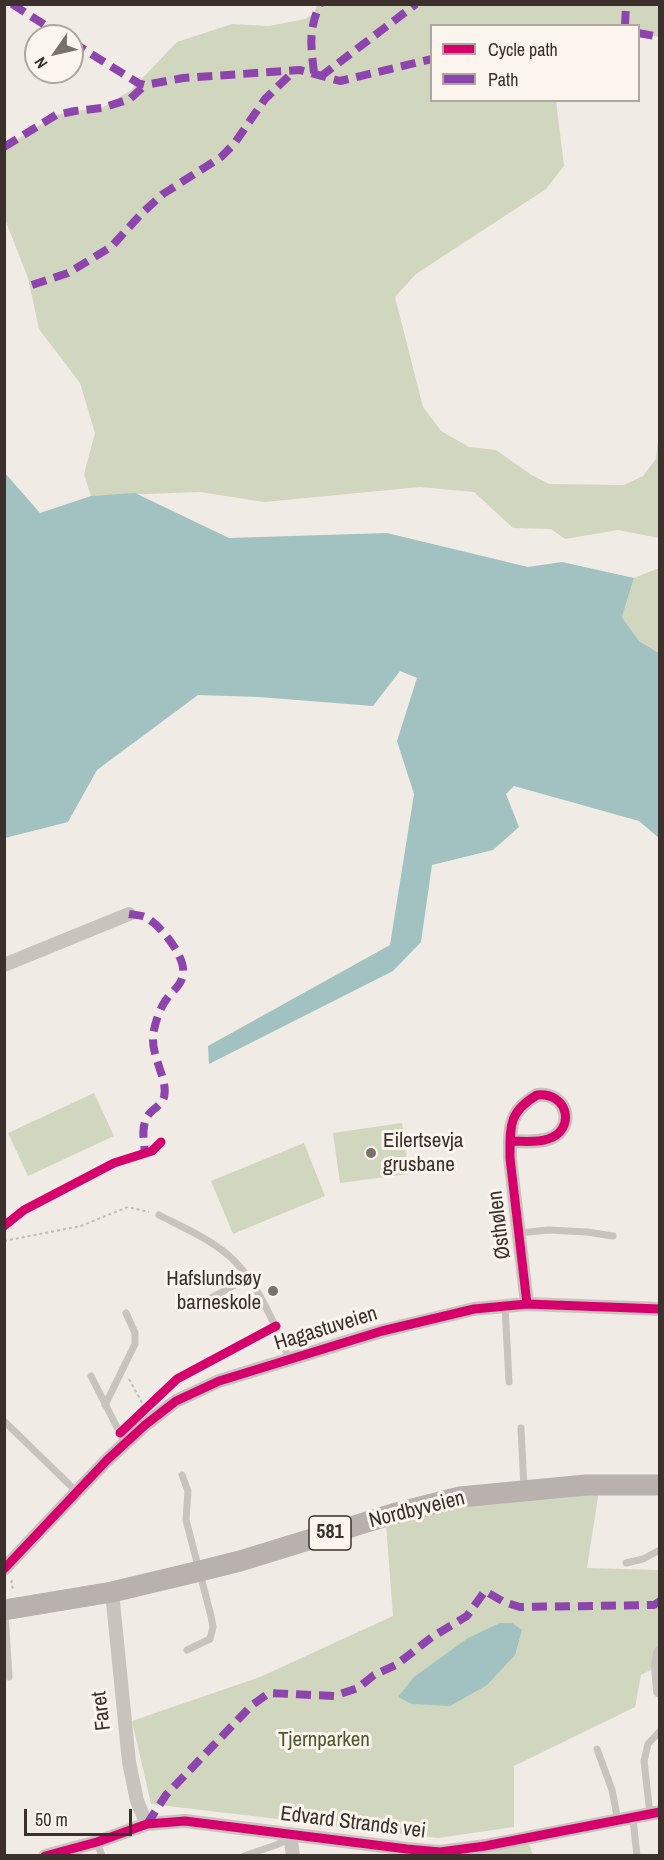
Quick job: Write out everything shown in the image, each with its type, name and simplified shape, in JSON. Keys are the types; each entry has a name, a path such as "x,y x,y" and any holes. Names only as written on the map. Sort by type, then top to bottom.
{"main road":[{"name":"Nordbyveien","path":"4,1611 112,1592 200,1571 393,1514 460,1497 586,1485 660,1485"}],"street":[{"path":"4,965 129,914"},
{"name":"Østhølen","path":"510,1141 527,1304"},
{"name":"Hagastuveien","path":"4,1569 77,1492 123,1438 145,1425 176,1401 219,1382 417,1321 474,1309 527,1304 660,1309"},
{"name":"Faret","path":"112,1592 129,1762 137,1801 147,1824"},
{"path":"660,1653 658,1666 660,1690"},
{"name":"Edvard Strands vei","path":"45,1856 100,1849 147,1824 185,1821 440,1854 655,1813"},
{"path":"291,1836 293,1856"}],"lane":[{"path":"159,1215 226,1253 248,1278 276,1326 289,1359"},
{"path":"519,1233 548,1230 613,1236"},
{"path":"194,1306 248,1278"},
{"path":"505,1306 509,1382"},
{"path":"105,1405 122,1366 135,1344 135,1333 126,1313"},
{"path":"91,1376 123,1438"},
{"path":"4,1421 77,1492"},
{"path":"521,1428 524,1491"},
{"path":"182,1475 188,1491 186,1520 211,1616 212,1635 205,1642 187,1650"},
{"path":"626,1563 643,1559 660,1550"},
{"path":"4,1611 9,1677"},
{"path":"655,1813 644,1761 648,1744 660,1731"},
{"path":"597,1749 612,1790 618,1821"},
{"path":"633,1819 637,1856"},
{"path":"244,1856 276,1845 291,1836"}],"path":[{"path":"4,1241 81,1226 128,1207 159,1215"},
{"path":"122,1366 148,1405 123,1438"}],"green space":[{"path":"317,5 659,5 659,37 640,33 640,24 430,24 430,102 556,102 564,166 546,189 416,274 395,297 423,407 441,431 469,447 496,450 530,474 549,484 624,485 643,476 656,459 659,429 659,538 618,530 565,539 551,529 513,528 474,492 420,487 264,502 200,492 91,496 84,474 95,433 80,383 39,329 28,278 5,219 5,147 56,115 102,108 131,90 177,42 232,24 269,26 305,19 314,13"},
{"path":"659,568 659,653 639,641 622,617 634,578"},
{"path":"94,1093 114,1136 28,1176 8,1133"},
{"name":"Eilertsevja grusbane","path":"402,1123 409,1174 340,1183 333,1133"},
{"path":"304,1143 325,1196 233,1234 211,1181"},
{"name":"Tjernparken","path":"599,1490 587,1568 659,1570 658,1666 641,1675 635,1707 514,1766 514,1827 438,1838 151,1804 132,1721 260,1677 393,1616 386,1524 472,1504"},
{"path":"529,1844 533,1855 459,1856"}],"water":[{"path":"4,472 40,513 91,496 135,493 229,538 387,533 528,567 562,562 634,578 622,617 639,641 659,653 659,838 639,821 514,786 506,794 519,827 493,850 432,865 421,942 393,971 209,1064 208,1046 390,945 414,794 397,741 417,678 400,671 373,706 259,697 198,695 97,770 68,822 5,838"},
{"path":"500,1623 512,1623 522,1630 515,1655 487,1685 450,1706 412,1704 398,1697 414,1677 468,1638"}],"marked path":[{"path":"12,4 43,24"},
{"path":"314,73 312,30 320,4"},
{"path":"320,77 416,4"},
{"path":"625,24 626,4"},
{"path":"640,33 660,37"},
{"path":"84,49 145,85 183,78 300,70 340,81 430,59"},
{"path":"32,285 68,273 111,247 163,194 221,157 234,144 265,99 294,71"},
{"path":"4,147 56,115 102,108 130,99 145,85"},
{"path":"129,914 145,917 153,922 177,951 183,967 181,981 162,1007 154,1030 154,1048 165,1090 163,1100 145,1121 143,1135 145,1153"},
{"path":"147,1824 166,1795 251,1706 269,1693 334,1696 358,1688 374,1675 396,1665 432,1637 467,1616 485,1591 504,1602 520,1607 654,1605 660,1601"}],"cycle path":[{"path":"510,1141 515,1141 539,1141 557,1134 563,1128 565,1120 562,1105 556,1099 537,1095 516,1114 511,1129 510,1137 510,1147 510,1158 527,1304"},
{"path":"4,1226 24,1210 114,1163 152,1151 161,1142"},
{"path":"4,1569 107,1460 145,1425 176,1401 219,1381 382,1331 474,1309 527,1304 660,1309"},
{"path":"120,1433 177,1379 276,1326"},
{"path":"45,1856 97,1842 147,1824 185,1821 440,1852 485,1846 660,1812"}],"place":[{"name":"Eilertsevja grusbane","path":"371,1153"},
{"name":"Hafslundsøy barneskole","path":"273,1291"}]}
